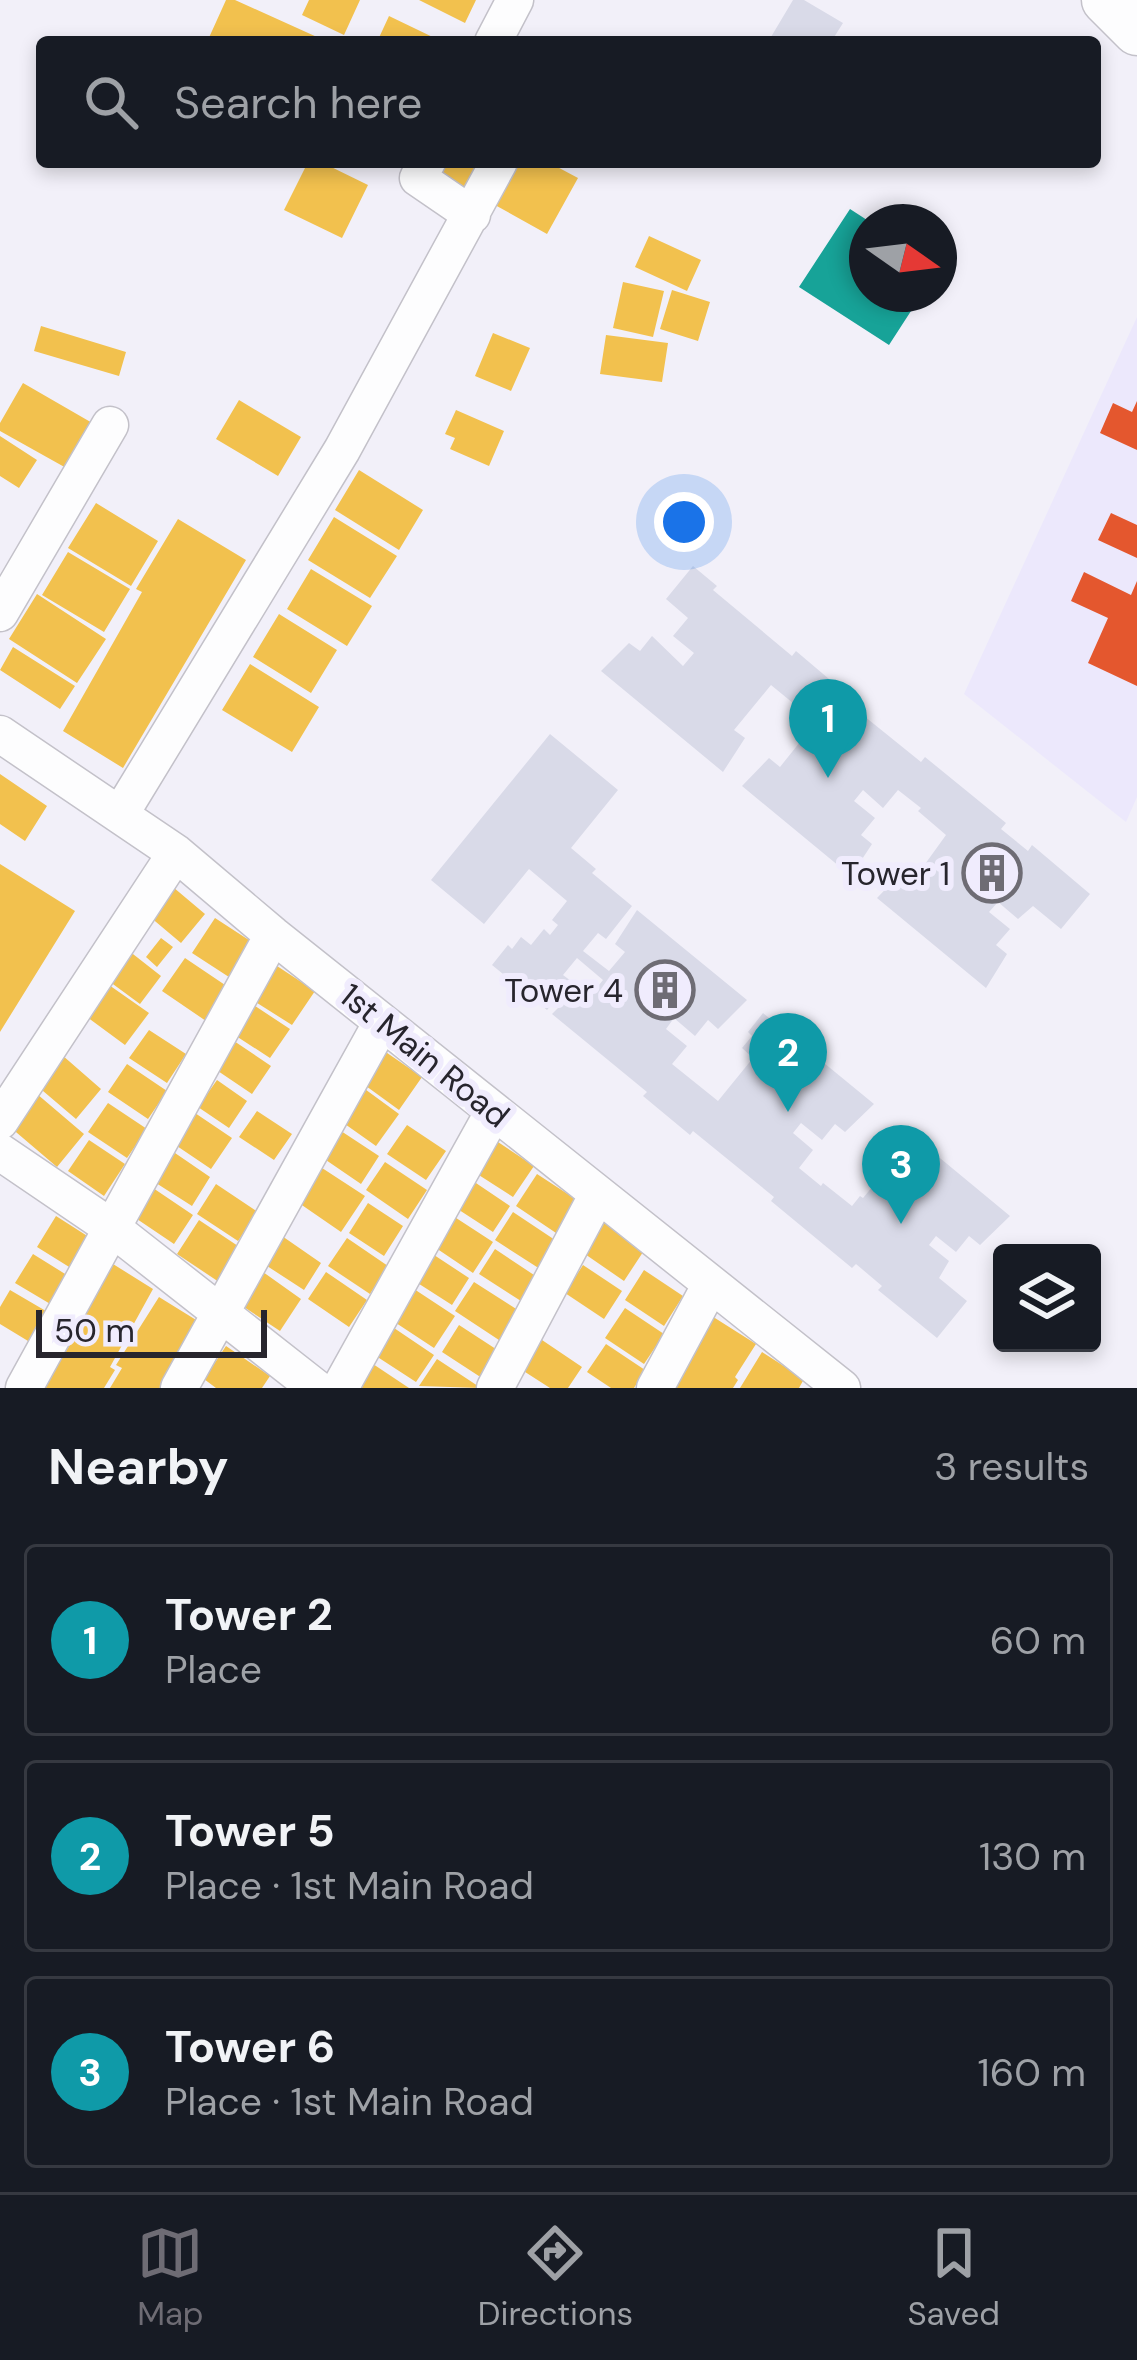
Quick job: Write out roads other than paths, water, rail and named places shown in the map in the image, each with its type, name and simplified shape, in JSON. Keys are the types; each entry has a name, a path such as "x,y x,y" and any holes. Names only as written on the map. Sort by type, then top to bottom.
{"main road":[{"path":"1106,0 1137,31"}],"street":[{"path":"497,36 515,0"},
{"path":"424,168 418,178 472,215"},
{"path":"121,813 342,450 496,168"},
{"path":"0,613 110,425"},
{"name":"1st Main Road","path":"0,734 176,853 830,1384"},
{"path":"0,1121 176,853"},
{"path":"24,1388 273,935"},
{"path":"179,1388 382,1022"},
{"path":"340,1388 494,1111"},
{"path":"0,1153 112,1228 316,1388"},
{"path":"495,1388 598,1194"},
{"path":"655,1388 711,1284"}],"place":[{"name":"Tower 2","path":"828,778"},
{"name":"Tower 1","path":"992,873"},
{"name":"Tower 4","path":"665,990"},
{"name":"Tower 5","path":"788,1112"},
{"name":"Tower 6","path":"901,1224"}]}
